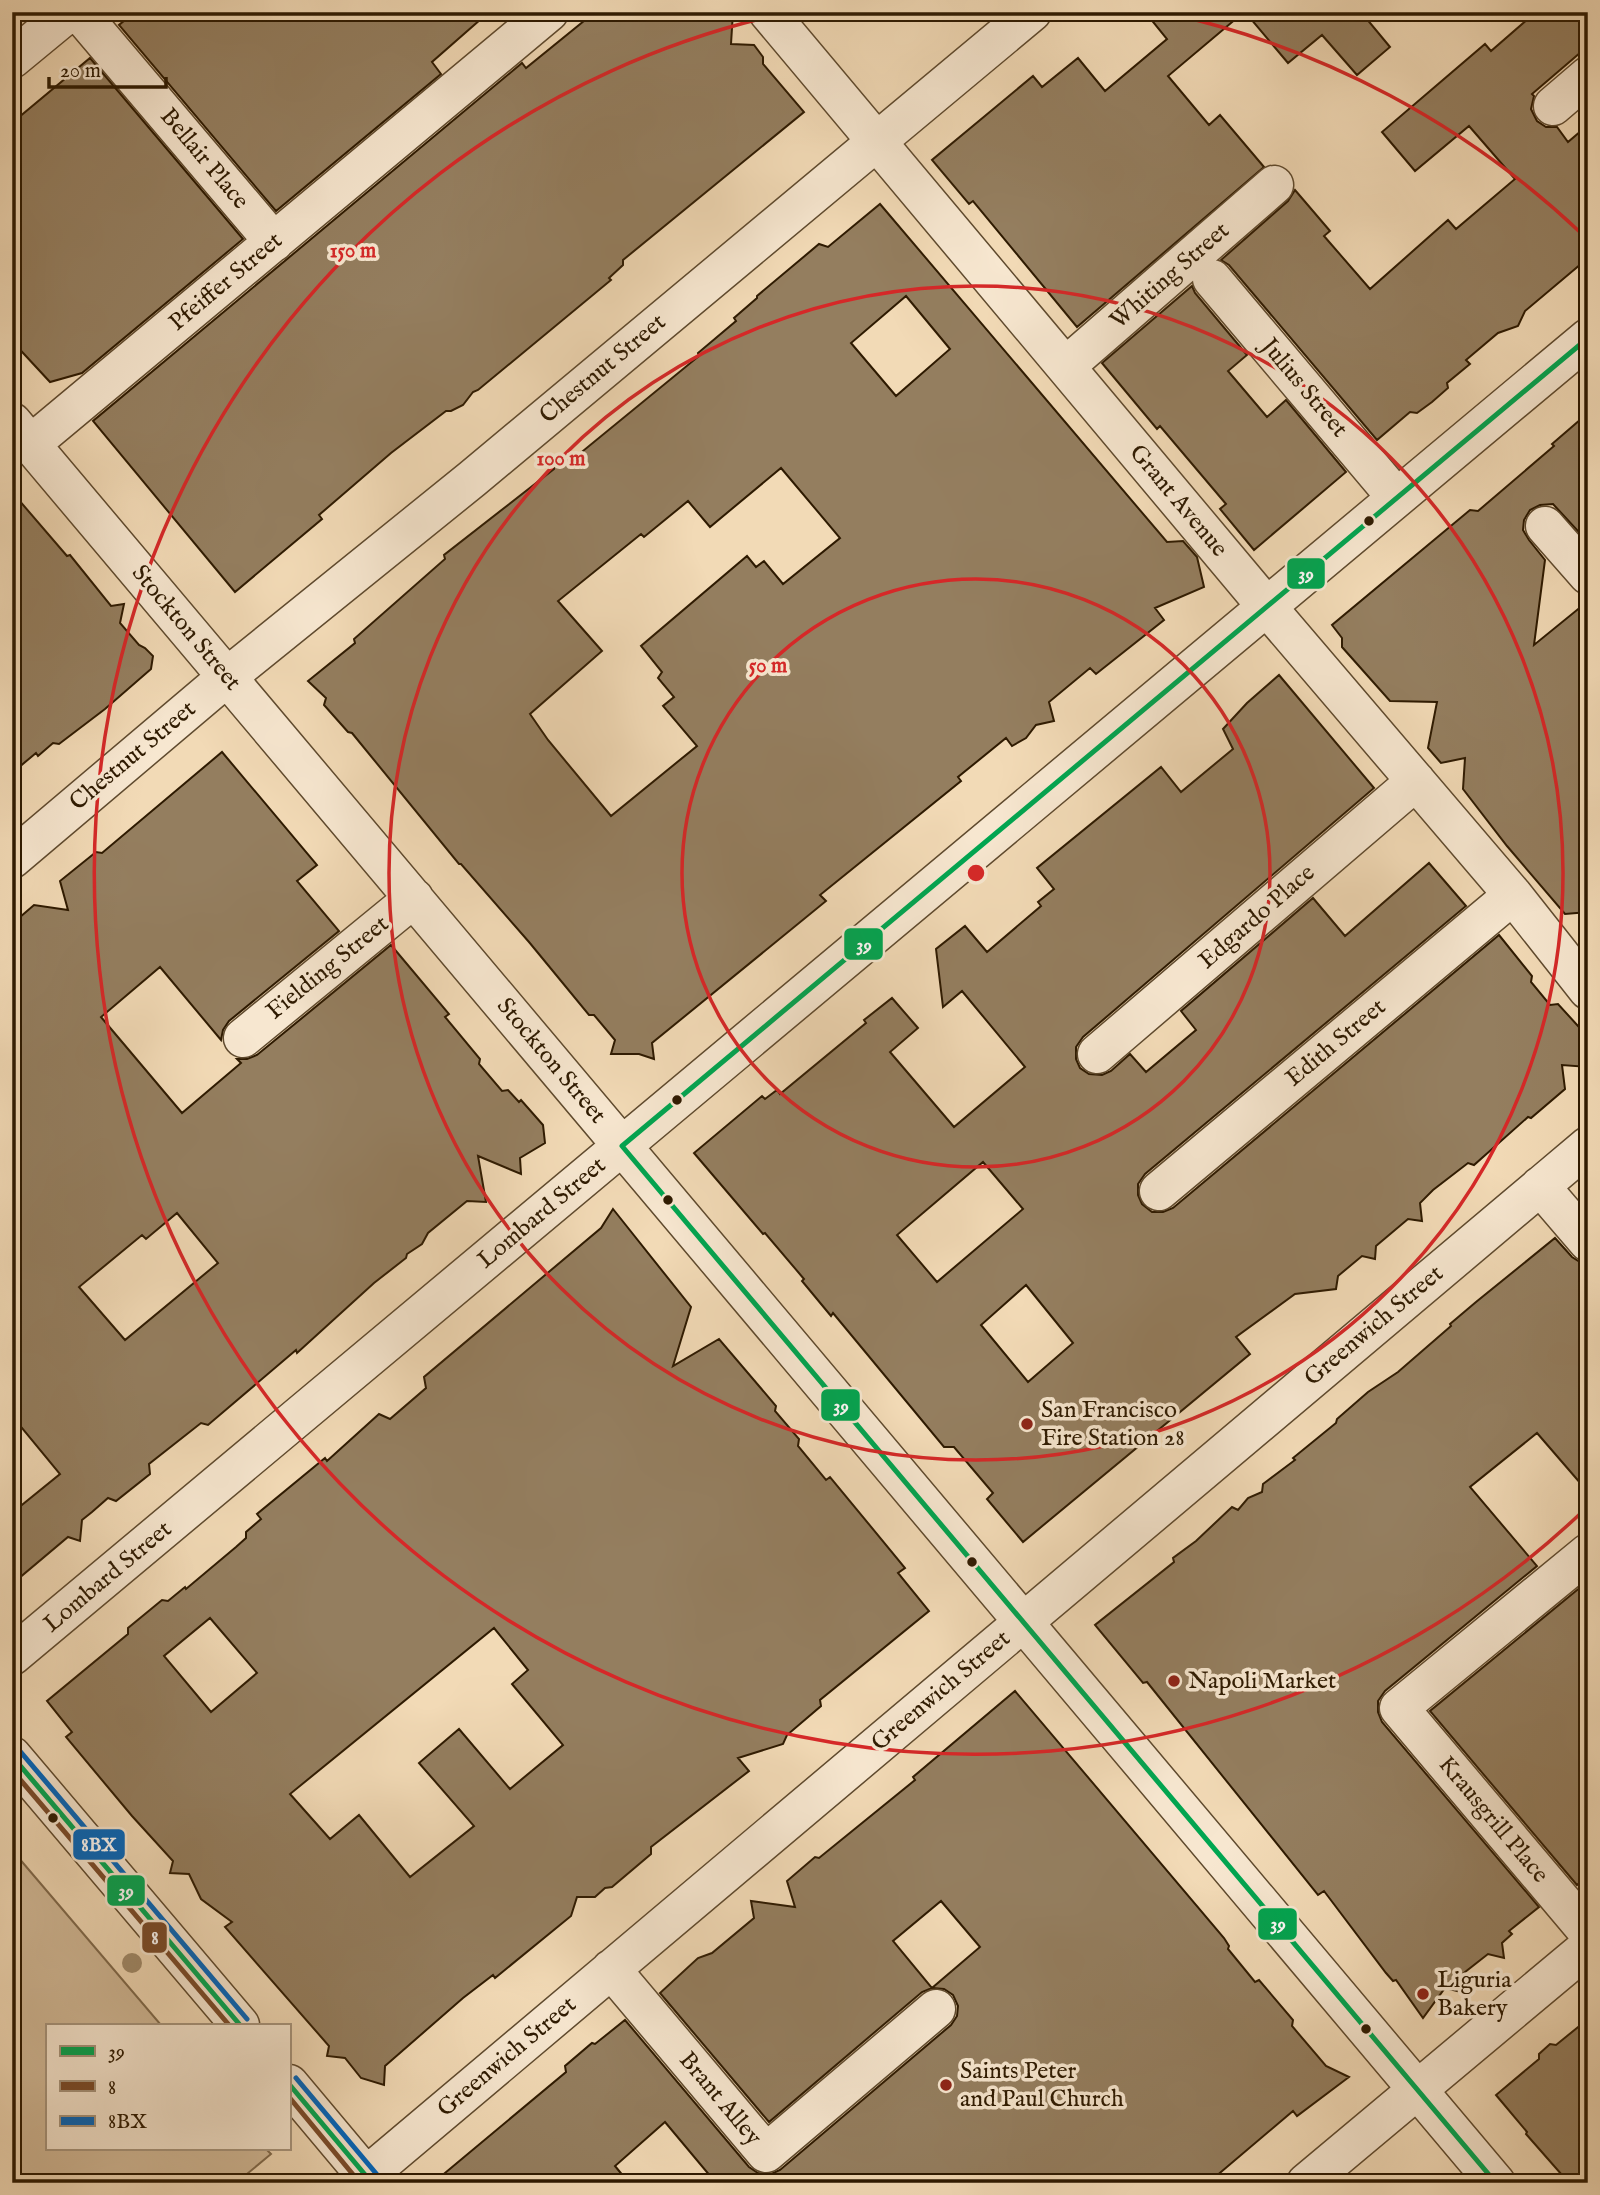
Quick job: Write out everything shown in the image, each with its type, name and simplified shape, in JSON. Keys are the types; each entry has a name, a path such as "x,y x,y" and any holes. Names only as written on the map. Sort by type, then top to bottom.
{"street":[{"path":"12,60 69,12"},
{"name":"Bellair Place","path":"79,12 274,242"},
{"name":"Pfeiffer Street","path":"22,433 274,242 548,12"},
{"name":"Grant Avenue","path":"768,12 1267,607 1513,895 1588,990"},
{"name":"Chestnut Street","path":"12,859 227,677 472,478 1032,12"},
{"path":"1553,106 1588,76"},
{"name":"Whiting Street","path":"1066,366 1274,185"},
{"name":"Julius Street","path":"1212,279 1396,497"},
{"name":"Lombard Street","path":"12,1656 1588,338"},
{"name":"Stockton Street","path":"22,433 1496,2183"},
{"path":"1545,526 1588,575"},
{"name":"Edgardo Place","path":"1097,1054 1416,781"},
{"name":"Edith Street","path":"1159,1191 1513,895"},
{"name":"Fielding Street","path":"243,1038 414,898"},
{"name":"Greenwich Street","path":"365,2180 611,1969 1588,1146"},
{"path":"1540,1186 1588,1242"},
{"name":"Krausgrill Place","path":"1588,1553 1399,1708 1588,1932"},
{"path":"12,1756 239,2024"},
{"path":"1306,2183 1588,1947"},
{"name":"Brant Alley","path":"611,1969 765,2153 936,2009"},
{"path":"290,2085 365,2180"}],"shaded area":[{"path":"12,1850 160,2024 46,2024 46,2150 267,2150 271,2154 236,2183 12,2183"}],"building":[{"path":"135,12 489,12 432,62 441,74 276,211 119,25"},
{"path":"595,12 733,12 731,44 754,45 763,57 763,64 804,112 623,260 623,265 609,278 611,280 473,392 463,405 446,411 391,453 319,515 322,519 235,592 93,421 522,63 526,68"},
{"path":"1145,12 1244,12 1168,76 1209,125 1220,115 1264,167 1077,327 973,201 969,204 932,160 1033,76 1042,87 1078,58 1105,91 1167,39"},
{"path":"1245,12 1361,12 1390,47 1357,75 1322,35 1288,63"},
{"path":"1536,12 1588,12 1588,46 1532,94 1534,96 1531,109 1537,121 1546,127 1557,127 1568,142 1588,125 1588,258 1525,311 1518,326 1498,333 1466,360 1470,364 1447,383 1448,388 1432,402 1417,413 1410,412 1377,440 1229,265 1221,260 1288,201 1295,190 1330,231 1324,236 1370,289 1448,220 1456,229 1515,179 1469,126 1415,171 1382,132 1485,44 1491,51"},
{"path":"90,58 243,239 82,373 50,382 12,341 12,123"},
{"path":"880,204 1167,542 1183,541 1197,557 1204,587 1155,608 1164,620 1096,674 1090,668 1049,702 1054,721 1036,725 1026,738 1012,746 1006,738 958,777 961,781 820,895 826,901 652,1043 654,1059 639,1054 611,1054 615,1040 594,1015 589,1015 529,942 459,864 352,733 348,732 324,705 326,698 308,681 355,643 354,639 445,559 444,555 554,469 554,456 572,460 699,356 698,353 736,321 734,318 757,296 819,244 828,247","holes":["906,296 950,349 896,396 851,343","781,468 840,538 783,584 764,561 756,567 747,556 641,646 662,672 658,678 674,697 663,706 697,746 611,816 530,714 602,651 558,601 641,534 644,537 688,501 710,527"]},
{"path":"1192,286 1247,355 1228,371 1267,417 1286,400 1346,472 1254,550 1220,509 1226,504 1160,426 1157,429 1102,363"},
{"path":"1588,413 1588,542 1553,504 1540,505 1530,510 1524,520 1523,530 1545,560 1534,645 1588,601 1588,912 1565,914 1463,789 1465,758 1441,763 1428,748 1437,702 1390,701 1342,647 1342,638 1332,625 1470,510 1478,511"},
{"path":"12,492 67,556 70,555 111,606 124,604 120,623 139,645 153,656 151,669 105,709 59,744 53,743 38,756 36,753 12,773"},
{"path":"1279,675 1374,788 1083,1037 1076,1047 1076,1059 1080,1068 1089,1074 1102,1075 1111,1071 1130,1054 1146,1072 1196,1030 1181,1011 1313,898 1345,936 1429,863 1466,906 1145,1174 1138,1184 1138,1195 1142,1204 1152,1212 1173,1208 1499,935 1532,976 1531,982 1550,1005 1558,1004 1588,1037 1588,1067 1562,1065 1565,1089 1531,1118 1528,1117 1474,1165 1468,1163 1433,1190 1420,1203 1422,1221 1408,1219 1376,1246 1375,1259 1362,1256 1338,1276 1336,1289 1295,1294 1236,1337 1250,1354 1023,1542 987,1499 993,1493 954,1447 944,1447 833,1313 831,1316 765,1233 763,1234 694,1153 762,1096 765,1099 777,1090 780,1094 892,998 918,1028 890,1052 954,1127 1025,1067 962,991 943,1007 936,949 965,926 987,952 1041,906 1038,902 1054,889 1037,868 1161,767 1181,792 1233,749 1223,729","holes":["983,1162 1023,1209 937,1282 897,1235","1026,1285 1073,1343 1028,1382 981,1325"]},
{"path":"222,752 317,865 297,881 339,931 229,1021 221,1040 160,967 101,1017 182,1113 241,1063 237,1059 257,1055 391,945 449,1014 445,1017 480,1059 479,1064 502,1091 508,1090 519,1102 521,1100 543,1125 545,1143 520,1158 521,1174 478,1156 486,1202 467,1201 428,1233 422,1244 407,1254 406,1258 374,1283 297,1353 296,1350 208,1425 201,1423 149,1464 150,1474 116,1501 108,1498 82,1520 80,1541 68,1537 12,1584 12,1513 60,1474 12,1416 12,924 34,905 68,910 60,881 96,852 102,853","holes":["177,1213 218,1263 125,1340 79,1287 142,1235 146,1239"]},
{"path":"613,1209 691,1307 673,1366 719,1339 776,1406 775,1411 799,1439 798,1446 826,1480 830,1477 905,1568 898,1573 929,1611 820,1700 821,1706 787,1735 783,1744 738,1758 749,1771 651,1847 651,1854 612,1887 605,1888 595,1897 577,1897 571,1916 495,1978 493,1975 463,1998 385,2066 384,2085 361,2078 345,2058 327,2056 329,2046 225,1927 232,1922 201,1899 189,1874 170,1873 173,1861 66,1737 72,1732 47,1701 128,1634 128,1628 162,1600 168,1601 185,1587 186,1589 236,1547 246,1538 246,1532 261,1519 257,1514 325,1458 327,1461 379,1414 390,1419 426,1388 424,1377 601,1228","holes":["210,1618 257,1673 211,1712 164,1656","494,1628 528,1670 512,1684 563,1745 510,1789 459,1729 419,1763 474,1826 410,1877 359,1815 330,1839 290,1794"]},
{"path":"1555,1238 1572,1257 1588,1263 1588,1492 1537,1433 1470,1487 1537,1566 1385,1691 1378,1701 1382,1722 1539,1907 1509,1931 1512,1934 1502,1943 1504,1958 1488,1954 1460,1976 1461,1992 1445,1988 1423,2018 1324,1891 1318,1895 1147,1682 1143,1683 1095,1625 1174,1562 1173,1558 1196,1541 1232,1507 1238,1510 1248,1498 1262,1492 1263,1484 1295,1460 1293,1458 1336,1423 1337,1419 1368,1392 1398,1372 1451,1326 1450,1324"},
{"path":"1588,1581 1588,1876 1577,1885 1430,1711"},
{"path":"1015,1691 1224,1938 1228,1949 1255,1982 1259,1980 1293,2020 1292,2026 1326,2066 1349,2077 1297,2116 1293,2111 1208,2183 716,2183 665,2122 615,2166 629,2183 433,2183 566,2072 565,2066 592,2043 595,2044 625,2020 749,2167 758,2173 769,2175 780,2170 951,2025 957,2016 958,2006 953,1995 944,1989 932,1988 922,1992 769,2122 660,1993 698,1958 712,1953 754,1918 751,1901 795,1907 787,1881 915,1780 913,1777","holes":["941,1901 980,1947 932,1988 893,1941"]},
{"path":"1588,2019 1588,2183 1569,2183 1496,2095 1539,2059 1539,2054 1550,2044 1556,2045"}],"transit line":[{"name":"39","path":"622,1146 1588,338"},
{"name":"39","path":"622,1146 1496,2183"},
{"name":"8BX","path":"19,1750 247,2019"},
{"name":"39","path":"12,1756 239,2024"},
{"name":"8","path":"12,1770 228,2024"},
{"name":"8BX","path":"296,2078 379,2177"},
{"name":"39","path":"290,2085 372,2183"},
{"name":"8","path":"290,2098 360,2183"}],"place":[{"name":"San Francisco Fire Station 28","path":"1027,1424"},
{"name":"Napoli Market","path":"1174,1681"},
{"name":"Liguria Bakery","path":"1423,1994"},
{"name":"Saints Peter and Paul Church","path":"946,2085"}]}
